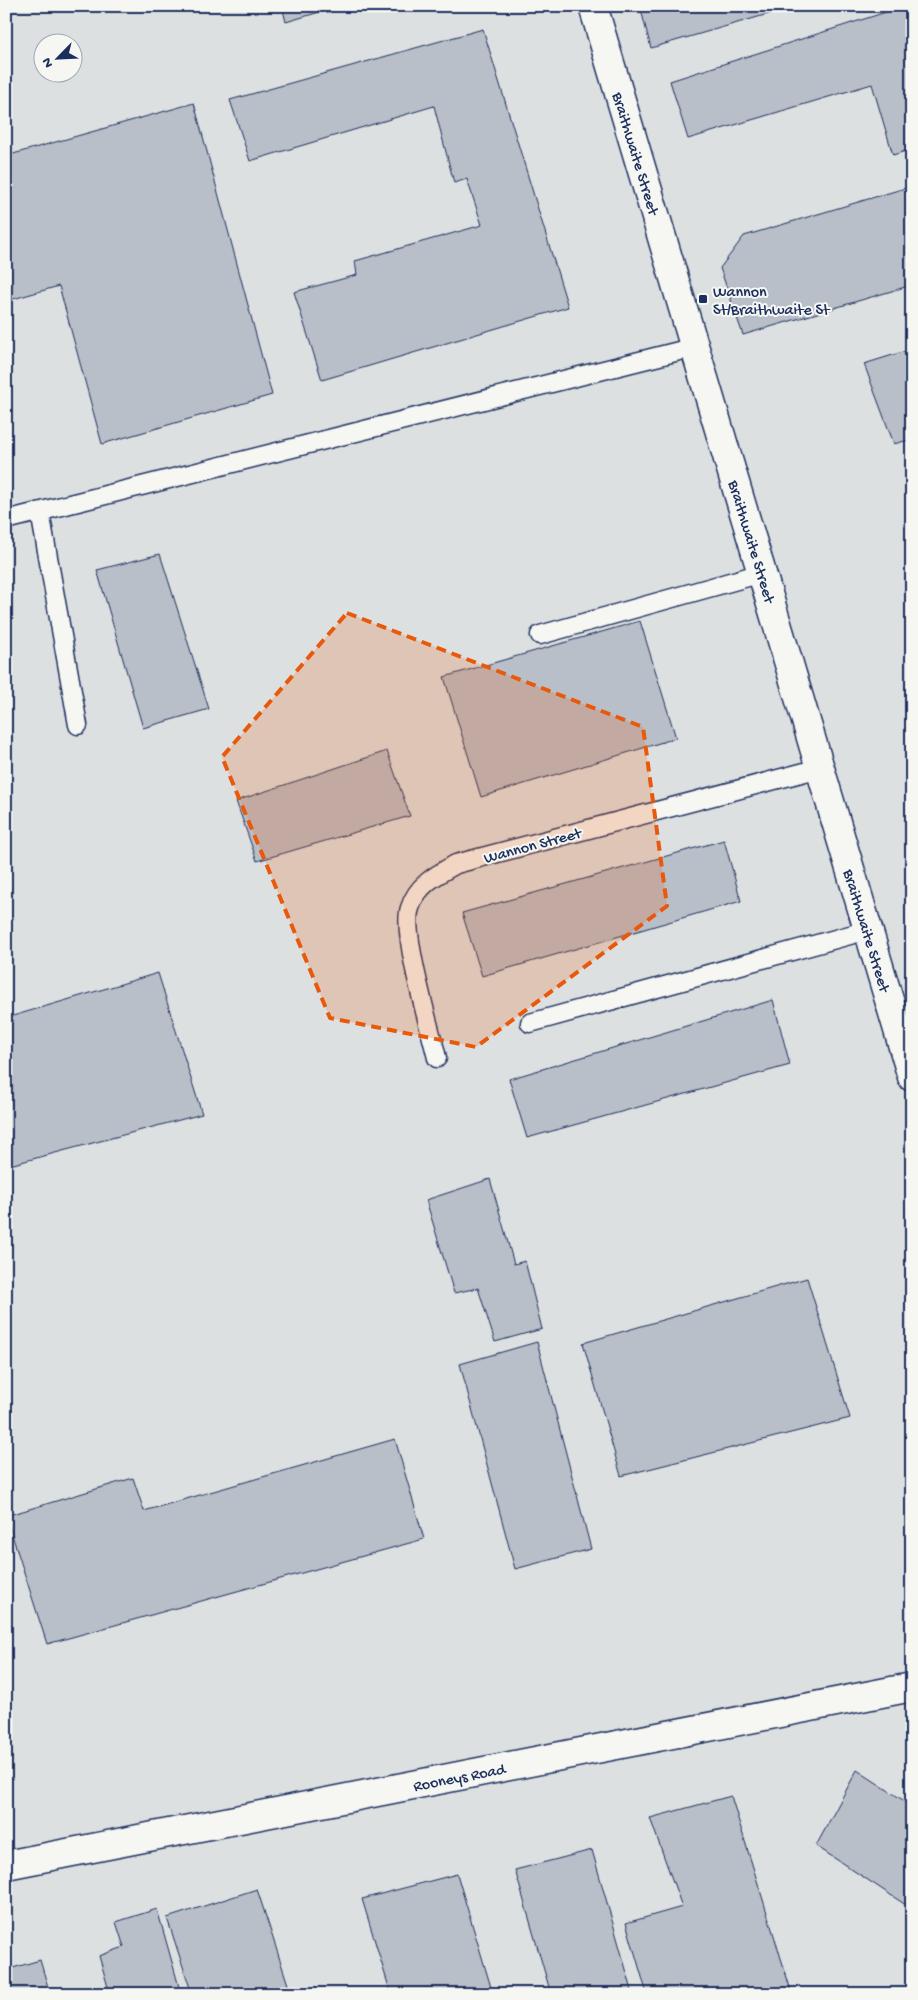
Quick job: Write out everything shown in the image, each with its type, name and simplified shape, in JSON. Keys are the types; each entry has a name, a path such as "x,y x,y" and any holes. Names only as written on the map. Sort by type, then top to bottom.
{"street":[{"name":"Braithwaite Street","path":"593,6 912,1077"},
{"name":"Rooneys Road","path":"6,1865 912,1687"}],"lane":[{"path":"6,520 695,347"},
{"path":"40,512 78,725"},
{"path":"540,635 762,573"},
{"name":"Wannon Street","path":"437,1058 408,932 409,908 420,888 435,875 456,864 820,768"},
{"path":"530,1023 868,930"}],"highlighted area":[{"path":"347,613 643,727 667,906 476,1047 330,1018 222,757"}],"shaded area":[{"path":"6,6 912,6 912,1994 6,1994"}],"building":[{"path":"282,6 340,6 286,22"},
{"path":"640,6 796,6 651,48"},
{"path":"905,6 912,6 912,149 893,155 872,84 688,139 670,81"},
{"path":"483,29 568,307 322,380 294,292 357,275 355,261 482,225 467,179 454,183 434,106 250,161 230,100"},
{"path":"194,103 272,395 102,444 59,286 6,301 6,156"},
{"path":"912,186 912,285 743,335 720,268 744,236"},
{"path":"912,349 912,439 894,444 864,364"},
{"path":"160,554 209,709 143,728 97,570"},
{"path":"640,621 676,738 481,797 444,677"},
{"path":"387,751 410,816 257,861 236,801"},
{"path":"724,840 741,901 482,976 462,913"},
{"path":"158,973 202,1114 6,1166 6,1018"},
{"path":"773,1000 790,1065 527,1138 509,1079"},
{"path":"490,1179 514,1264 525,1261 542,1329 495,1342 478,1288 454,1293 426,1200"},
{"path":"807,1278 850,1418 621,1476 583,1343"},
{"path":"537,1342 591,1549 515,1569 460,1364"},
{"path":"395,1439 424,1539 47,1644 6,1516 133,1478 144,1511"},
{"path":"857,1770 906,1802 912,1793 912,1909 816,1846"},
{"path":"731,1796 792,1994 647,1994 626,1923 682,1907 650,1818"},
{"path":"592,1850 633,1994 551,1994 515,1870"},
{"path":"457,1874 493,1994 391,1994 362,1899"},
{"path":"257,1889 291,1994 192,1994 167,1918"},
{"path":"157,1909 181,1994 110,1994 99,1956 124,1947 116,1922"},
{"path":"40,1960 50,1994 6,1994 6,1970"}],"place":[{"name":"Wannon St/Braithwaite St","path":"703,299"}]}
